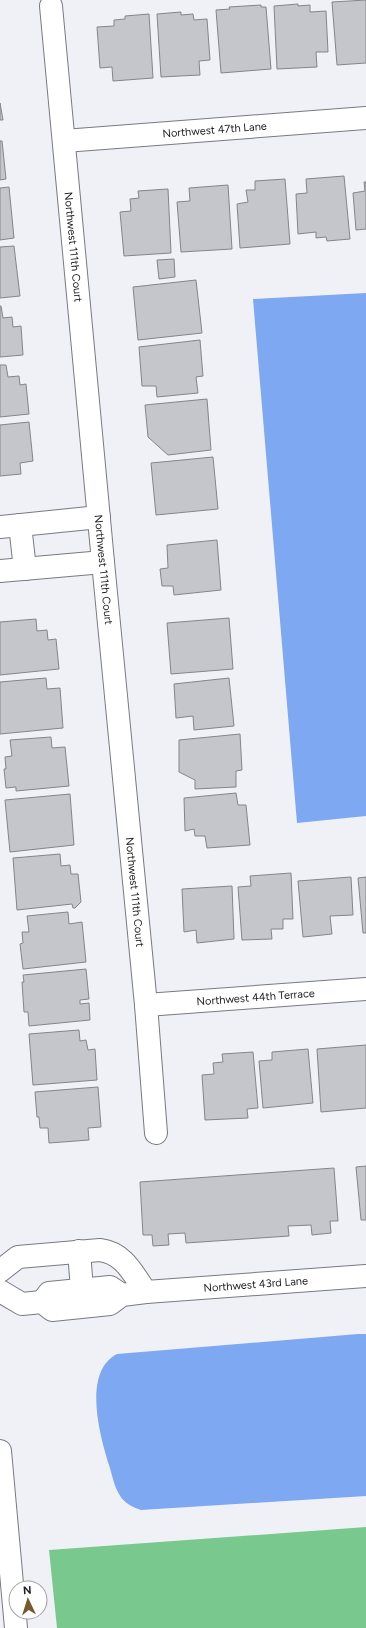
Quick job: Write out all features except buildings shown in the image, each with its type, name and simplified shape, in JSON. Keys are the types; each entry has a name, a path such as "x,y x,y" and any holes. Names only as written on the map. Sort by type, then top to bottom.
{"street":[{"name":"Northwest 111th Court","path":"51,6 146,1005 156,1133"},
{"name":"Northwest 47th Lane","path":"64,140 366,118"},
{"path":"25,569 10,526 99,516"},
{"path":"0,571 103,562"},
{"name":"Northwest 44th Terrace","path":"146,1005 366,989"},
{"path":"79,1251 82,1290"},
{"path":"0,1271 18,1257 79,1251 108,1251 119,1256 146,1292"},
{"name":"Northwest 43rd Lane","path":"42,1302 52,1310 110,1304 122,1295 146,1292 366,1276"},
{"name":"Northwest 43rd Lane","path":"0,1291 22,1304 42,1302 50,1293 110,1287 122,1295"},
{"path":"0,1451 6,1584 16,1628"}],"green space":[{"path":"366,1527 366,1628 57,1628 49,1550"}],"water":[{"path":"366,293 366,816 297,823 253,299"},
{"path":"366,1334 366,1496 141,1510 134,1508 123,1500 114,1484 105,1453 96,1405 100,1375 106,1363 117,1354"}]}
